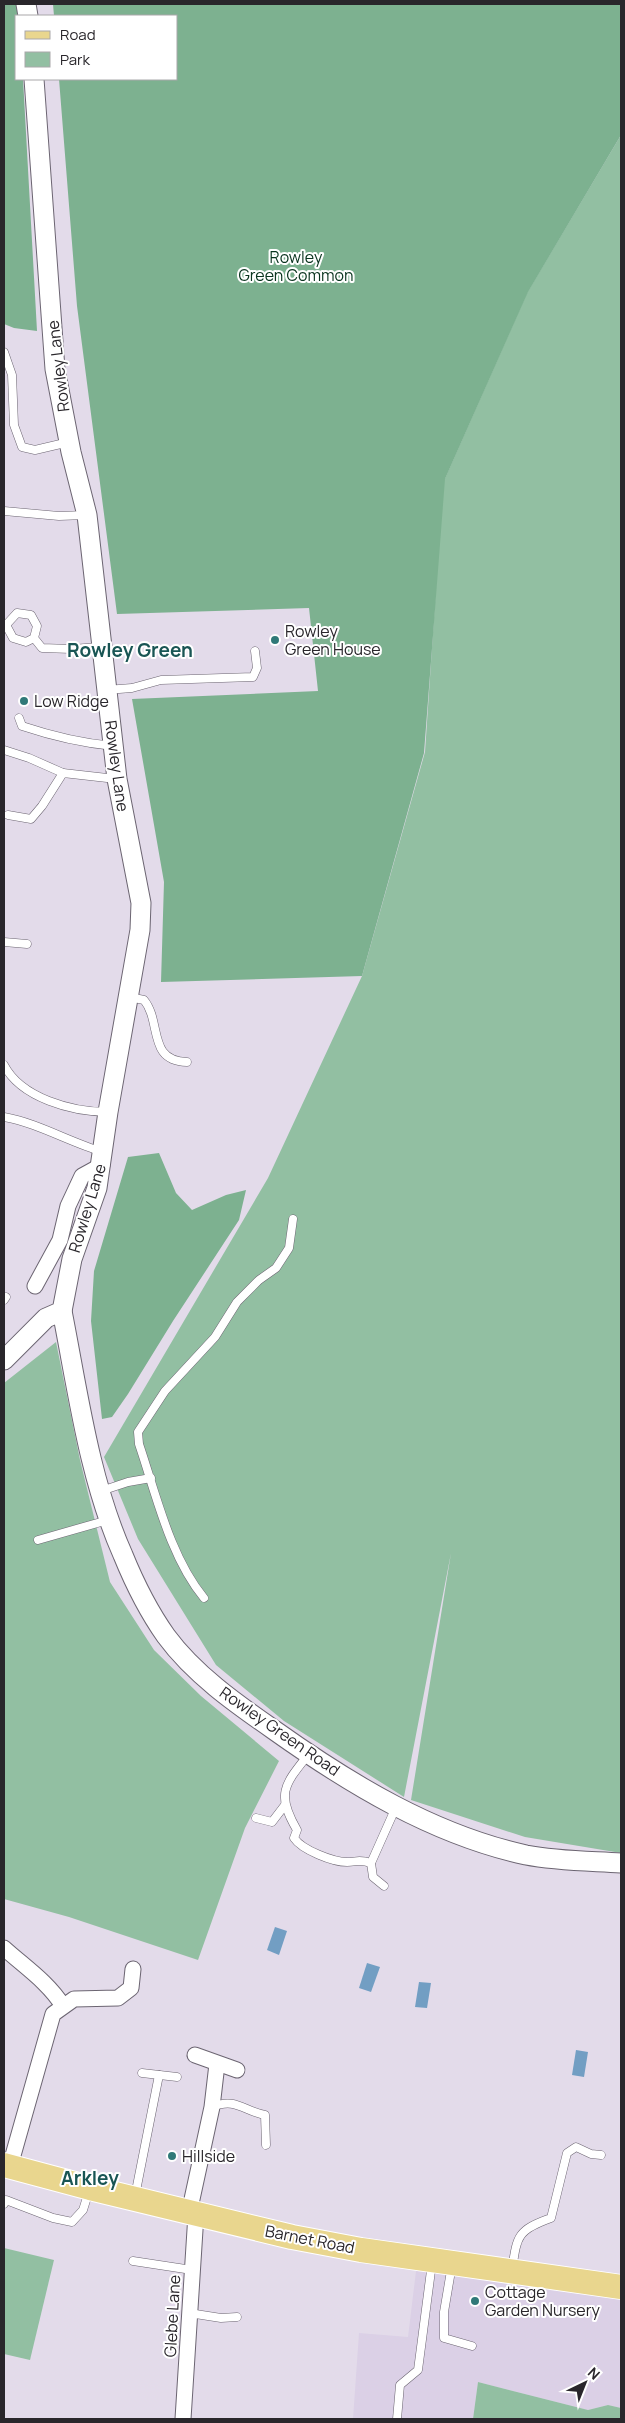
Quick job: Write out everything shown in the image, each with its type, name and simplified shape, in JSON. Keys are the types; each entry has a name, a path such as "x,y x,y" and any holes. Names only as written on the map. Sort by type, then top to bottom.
{"main road":[{"name":"Barnet Road","path":"7,2165 90,2188 292,2237 443,2262 621,2287"}],"street":[{"name":"Rowley Lane","path":"34,80 55,369 69,442 87,516 117,779 141,903 140,930 108,1112 103,1159 97,1188 72,1259 62,1311"},
{"path":"35,1286 60,1240 68,1206 82,1176 103,1159"},
{"path":"6,1354 46,1318 62,1311"},
{"name":"Rowley Green Road","path":"62,1311 109,1520 123,1556 166,1635 199,1672 242,1708 309,1754 396,1806 452,1831 525,1854 551,1859 621,1863"},
{"path":"4,1948 42,1980 63,2006"},
{"path":"7,2165 53,2014 74,1999 118,1998 131,1988 133,1969"},
{"path":"195,2055 237,2070"},
{"name":"Glebe Lane","path":"183,2419 190,2313 193,2214 212,2107 217,2064"}],"lane":[{"path":"4,352 12,375 14,424 22,447 35,450 69,442"},
{"path":"4,511 59,516 87,516"},
{"path":"34,638 42,648 101,647"},
{"path":"106,690 132,688 161,680 253,677 257,668 255,651"},
{"path":"19,718 22,726 47,734 90,744 113,746"},
{"path":"4,750 29,758 63,774 117,779"},
{"path":"8,815 31,819 63,774"},
{"path":"4,942 27,944"},
{"path":"128,997 144,1000 151,1008 155,1033 164,1055 175,1062 187,1062"},
{"path":"4,1065 10,1077 31,1091 53,1101 90,1112 108,1112"},
{"path":"4,1117 24,1120 103,1159"},
{"path":"204,1598 183,1568 150,1478 139,1444 138,1432 165,1391 215,1337 236,1302 276,1268 290,1248 293,1219"},
{"path":"101,1491 128,1482 150,1478"},
{"path":"38,1540 109,1520"},
{"path":"309,1754 291,1777 283,1799 297,1830 294,1838 299,1845 320,1855 347,1862 359,1859 370,1863"},
{"path":"256,1818 272,1822 285,1805"},
{"path":"384,1886 373,1877 370,1863 396,1806"},
{"path":"142,2073 176,2077"},
{"path":"134,2199 159,2075"},
{"path":"212,2107 224,2102 238,2104 244,2109 265,2115 266,2145"},
{"path":"512,2272 516,2240 531,2225 550,2218 567,2153 576,2147 591,2154 601,2155"},
{"path":"4,2204 6,2200 53,2218 72,2222 83,2210 90,2188"},
{"path":"133,2261 192,2270"},
{"path":"443,2262 444,2338 472,2346"},
{"path":"396,2419 400,2385 418,2370 443,2262"},
{"path":"190,2313 221,2318 237,2317"}],"shaded area":[{"path":"416,2271 621,2296 621,2408 608,2405 588,2410 478,2382 473,2419 353,2419 359,2333 408,2337"}],"green space":[{"path":"4,4 18,4 19,15 15,15 15,80 23,80 37,331 14,328 4,324"},
{"name":"Rowley Green Common","path":"53,4 621,4 621,135 528,292 445,479 424,753 362,976 161,982 164,882 132,699 318,691 309,608 117,614 77,306 59,80 178,80 178,15 54,15"},
{"path":"621,135 621,1853 525,1837 411,1800 451,1553 404,1797 284,1721 216,1665 138,1539 104,1457 268,1178 362,976 425,752 443,483 527,293"},
{"path":"159,1153 176,1193 192,1210 226,1195 246,1190 239,1220 128,1394 112,1417 102,1419 91,1321 94,1271 128,1157"},
{"path":"56,1342 80,1460 110,1582 154,1650 201,1696 279,1761 245,1828 198,1960 69,1917 4,1899 4,1383"},
{"path":"4,2248 54,2260 30,2360 4,2354"},
{"path":"478,2382 588,2410 608,2405 621,2408 621,2419 473,2419"}],"water":[{"path":"275,1927 287,1931 279,1955 267,1950"},
{"path":"367,1963 380,1967 371,1992 359,1988"},
{"path":"419,1982 431,1983 427,2008 415,2007"},
{"path":"576,2050 588,2052 584,2077 572,2075"}],"place":[{"name":"Rowley Green House","path":"275,640"},
{"name":"Low Ridge","path":"24,701"},
{"name":"Hillside","path":"172,2156"},
{"name":"Cottage Garden Nursery","path":"475,2301"}],"district":[{"name":"Rowley Green","path":"130,650"},
{"name":"Arkley","path":"90,2178"}]}
